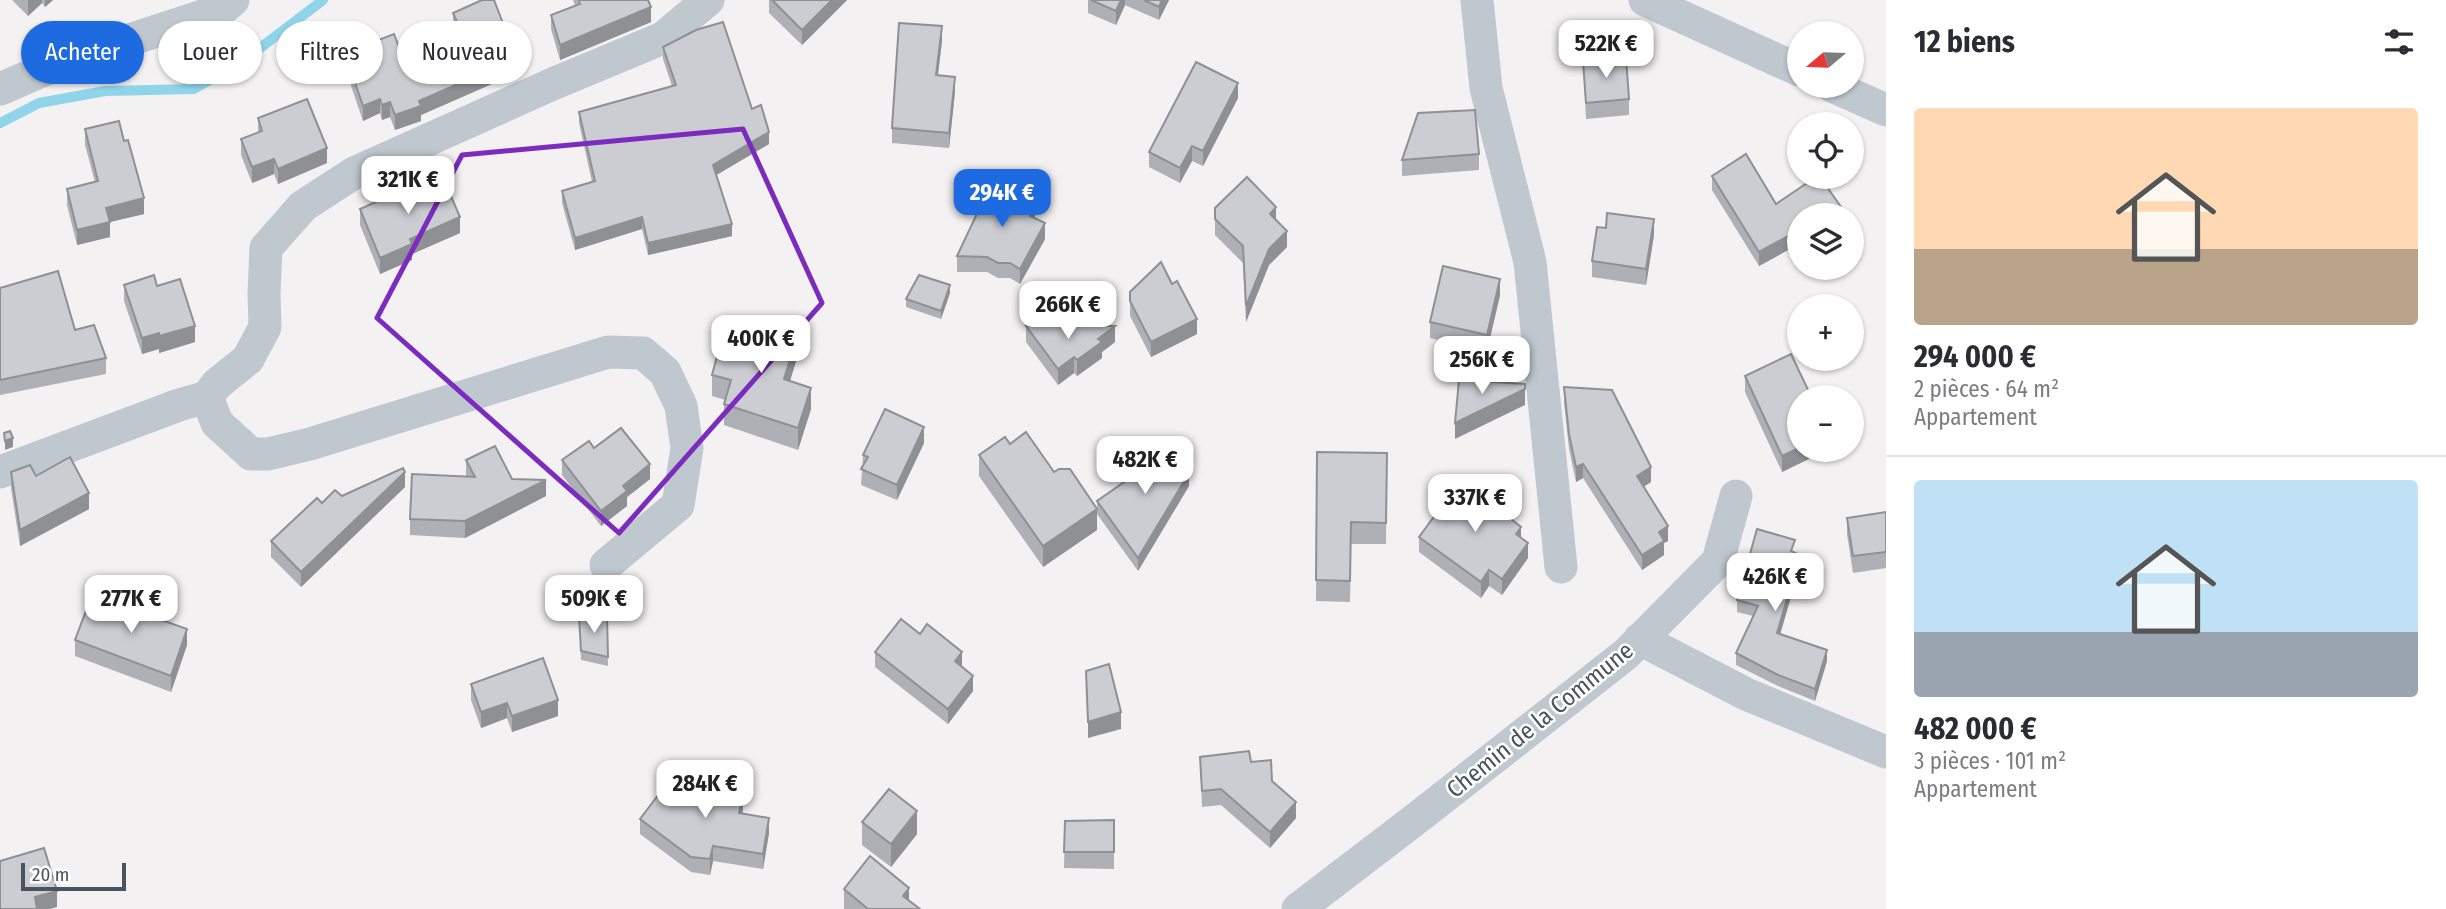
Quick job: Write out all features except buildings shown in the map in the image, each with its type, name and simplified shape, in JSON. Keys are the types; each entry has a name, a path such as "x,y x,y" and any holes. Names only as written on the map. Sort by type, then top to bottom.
{"street":[{"path":"0,89 65,61 221,10 233,0"},
{"path":"0,472 207,397 217,384 248,359 265,327 266,248 303,206 354,173 663,38 708,0"},
{"path":"1476,0 1486,88 1530,262 1561,567"},
{"path":"1645,0 1787,65"},
{"path":"1859,98 1886,110"},
{"path":"207,397 217,423 251,454 268,454 310,444 608,352 643,353 665,372 681,406 687,448 678,505 606,565"},
{"name":"Chemin de la Commune","path":"1298,909 1626,654 1718,561 1736,496"},
{"path":"1640,639 1746,694 1886,752"}],"highlighted area":[{"path":"743,129 822,303 619,533 377,318 462,155"}],"waterway":[{"path":"0,123 39,103 105,91 194,89 243,61 323,0"}]}
